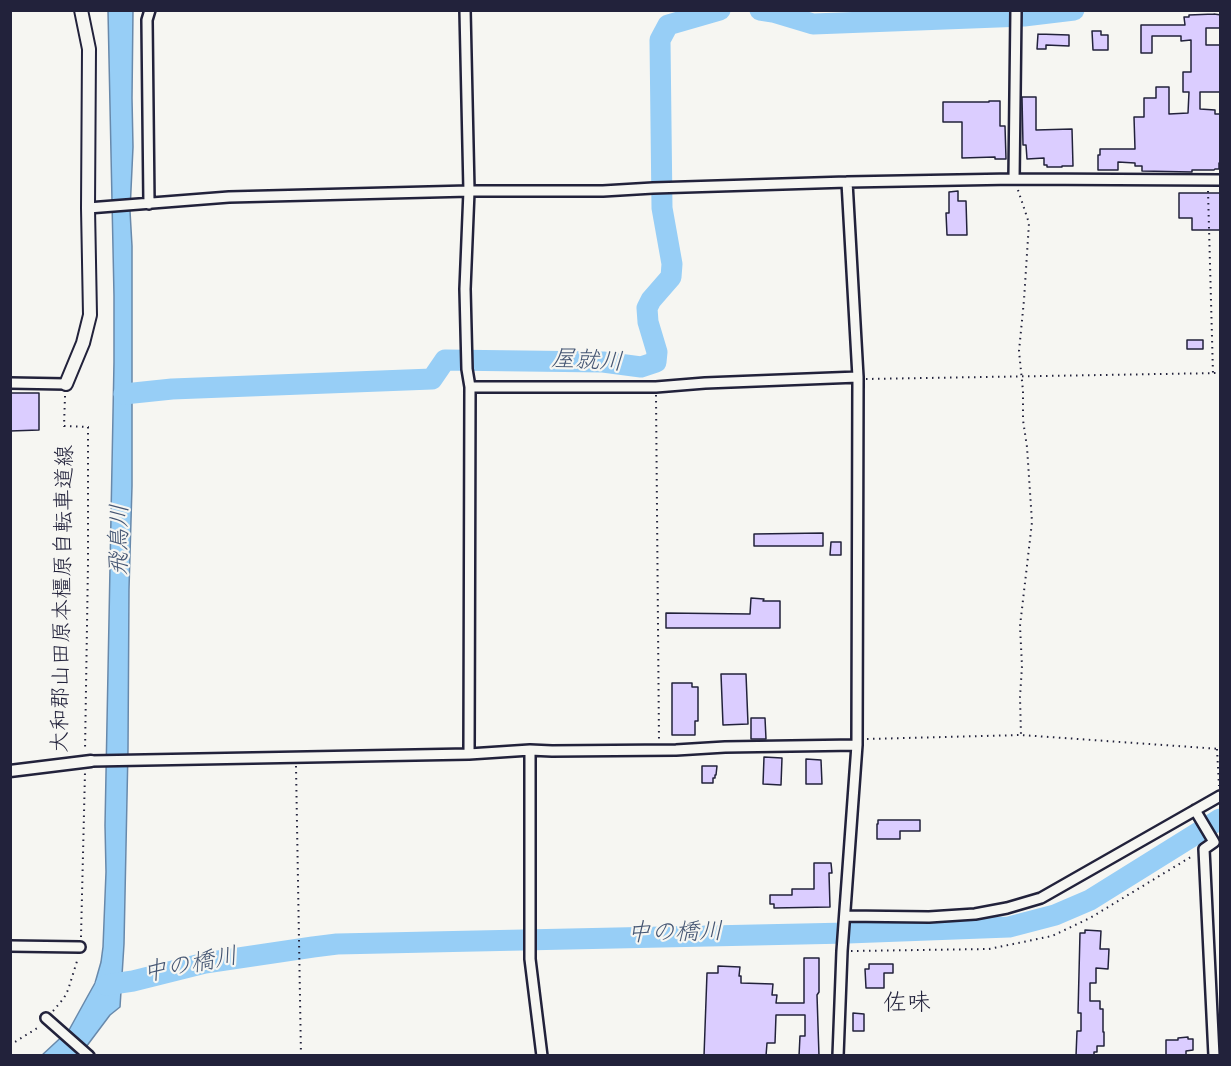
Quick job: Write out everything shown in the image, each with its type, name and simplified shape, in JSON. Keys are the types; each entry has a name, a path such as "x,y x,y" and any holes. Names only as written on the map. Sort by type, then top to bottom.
{"main road":[{"path":"66,384 83,343 90,315 89,49 81,10"}],"street":[{"path":"148,204 147,20 150,10"},
{"path":"465,10 469,191 465,289 467,369 470,387 469,754"},
{"path":"1014,179 1016,10"},
{"path":"91,208 229,197 469,191 603,191 672,187 1014,179 1221,180"},
{"path":"838,1056 842,951 857,742 858,378 847,182"},
{"path":"470,387 656,387 705,383 858,378"},
{"path":"10,383 66,384"},
{"path":"10,771 88,761 469,754 530,750 552,752 659,751 857,742"},
{"path":"530,750 530,959 542,1056"},
{"path":"845,916 929,917 975,914 1041,898 1220,797"},
{"path":"1196,811 1214,842 1204,849 1214,1056"},
{"path":"10,946 80,947"},
{"path":"48,1019 88,1056"}],"path":[{"path":"1014,179 1029,223 1019,351 1032,522 1020,626 1021,735"},
{"path":"1208,179 1212,374"},
{"path":"858,378 1221,373"},
{"name":"大和郡山田原本橿原自転車道線","path":"10,1045 39,1027 64,998 77,965 80,947 88,761 88,427 64,426 66,384"},
{"path":"656,387 659,751"},
{"path":"857,742 1021,735 1219,749 1220,797"},
{"path":"296,757 301,1056"},
{"path":"842,951 989,949 1052,936 1090,918 1204,849"}],"water":[{"name":"飛鳥川","path":"108,11 133,11 133,147 130,211 132,486 124,944 120,1007 110,1015 80,1055 41,1056 69,1030 95,983 103,947 114,362"}],"building":[{"path":"1189,15 1221,15 1221,28 1206,28 1206,45 1221,45 1221,92 1200,92 1200,109 1215,110 1215,114 1221,114 1219,169 1192,170 1192,172 1142,171 1142,166 1135,166 1135,163 1118,162 1118,170 1098,170 1100,149 1135,149 1134,117 1144,117 1144,98 1156,98 1156,87 1169,87 1169,114 1188,113 1189,92 1183,92 1183,72 1191,72 1191,40 1181,41 1181,36 1152,36 1152,53 1141,53 1141,25 1185,25 1184,17 1189,17"},
{"path":"1092,31 1101,31 1101,35 1108,35 1108,50 1093,50"},
{"path":"1038,34 1069,35 1069,46 1046,45 1046,49 1037,49"},
{"path":"1022,97 1036,97 1036,130 1072,129 1073,166 1047,167 1044,165 1044,158 1027,159 1026,145 1023,145"},
{"path":"1000,101 1000,126 1005,126 1006,159 962,158 962,122 943,122 943,102"},
{"path":"958,191 958,201 966,201 967,235 947,235 946,213 949,213 949,192"},
{"path":"1179,193 1221,193 1221,230 1192,230 1192,218 1179,218"},
{"path":"1187,340 1203,340 1203,349 1187,349"},
{"path":"10,393 39,393 39,430 10,431"},
{"path":"823,533 823,546 754,546 754,534"},
{"path":"831,542 841,542 841,555 830,555"},
{"path":"751,598 780,601 780,628 666,628 666,613 750,614"},
{"path":"721,674 746,674 748,724 723,725"},
{"path":"672,683 692,683 692,687 698,687 698,721 695,721 695,735 672,735"},
{"path":"751,718 765,718 766,739 751,739"},
{"path":"764,757 782,758 781,785 763,784"},
{"path":"806,759 821,760 822,784 806,784"},
{"path":"702,766 717,766 713,783 702,783"},
{"path":"878,820 920,820 920,831 900,831 900,839 877,839"},
{"path":"814,863 831,863 830,907 774,908 774,904 770,904 770,895 792,895 792,889 814,889"},
{"path":"1085,930 1101,931 1100,949 1109,949 1108,969 1096,968 1096,983 1090,983 1090,1001 1100,1001 1100,1009 1103,1009 1104,1046 1097,1046 1094,1056 1076,1056 1077,1031 1081,1031 1081,1013 1078,1013 1080,933 1085,933"},
{"path":"804,958 819,958 819,992 817,995 819,1056 799,1056 800,1036 805,1036 805,1015 776,1015 775,1043 767,1043 766,1056 704,1056 707,973 718,973 718,966 740,967 741,983 773,984 772,995 777,995 776,1003 804,1003"},
{"path":"869,964 893,964 893,973 884,973 884,988 866,988 865,969 869,969"},
{"path":"853,1013 864,1014 864,1031 853,1031"},
{"path":"1188,1037 1188,1039 1193,1039 1193,1050 1186,1051 1186,1056 1166,1055 1166,1040"}],"waterway":[{"name":"屋就川","path":"124,394 172,389 432,379 445,360 603,362 641,367 656,362 657,352 648,322 647,308 671,277 672,264 662,208 660,40 668,25 720,10"},
{"name":"屋就川","path":"760,10 813,24 1024,16 1074,10"},
{"name":"中の橋川","path":"106,985 133,981 205,963 337,944 848,933 1009,927 1055,915 1090,900 1220,819"}],"district":[{"name":"佐味","path":"907,1007"}]}
